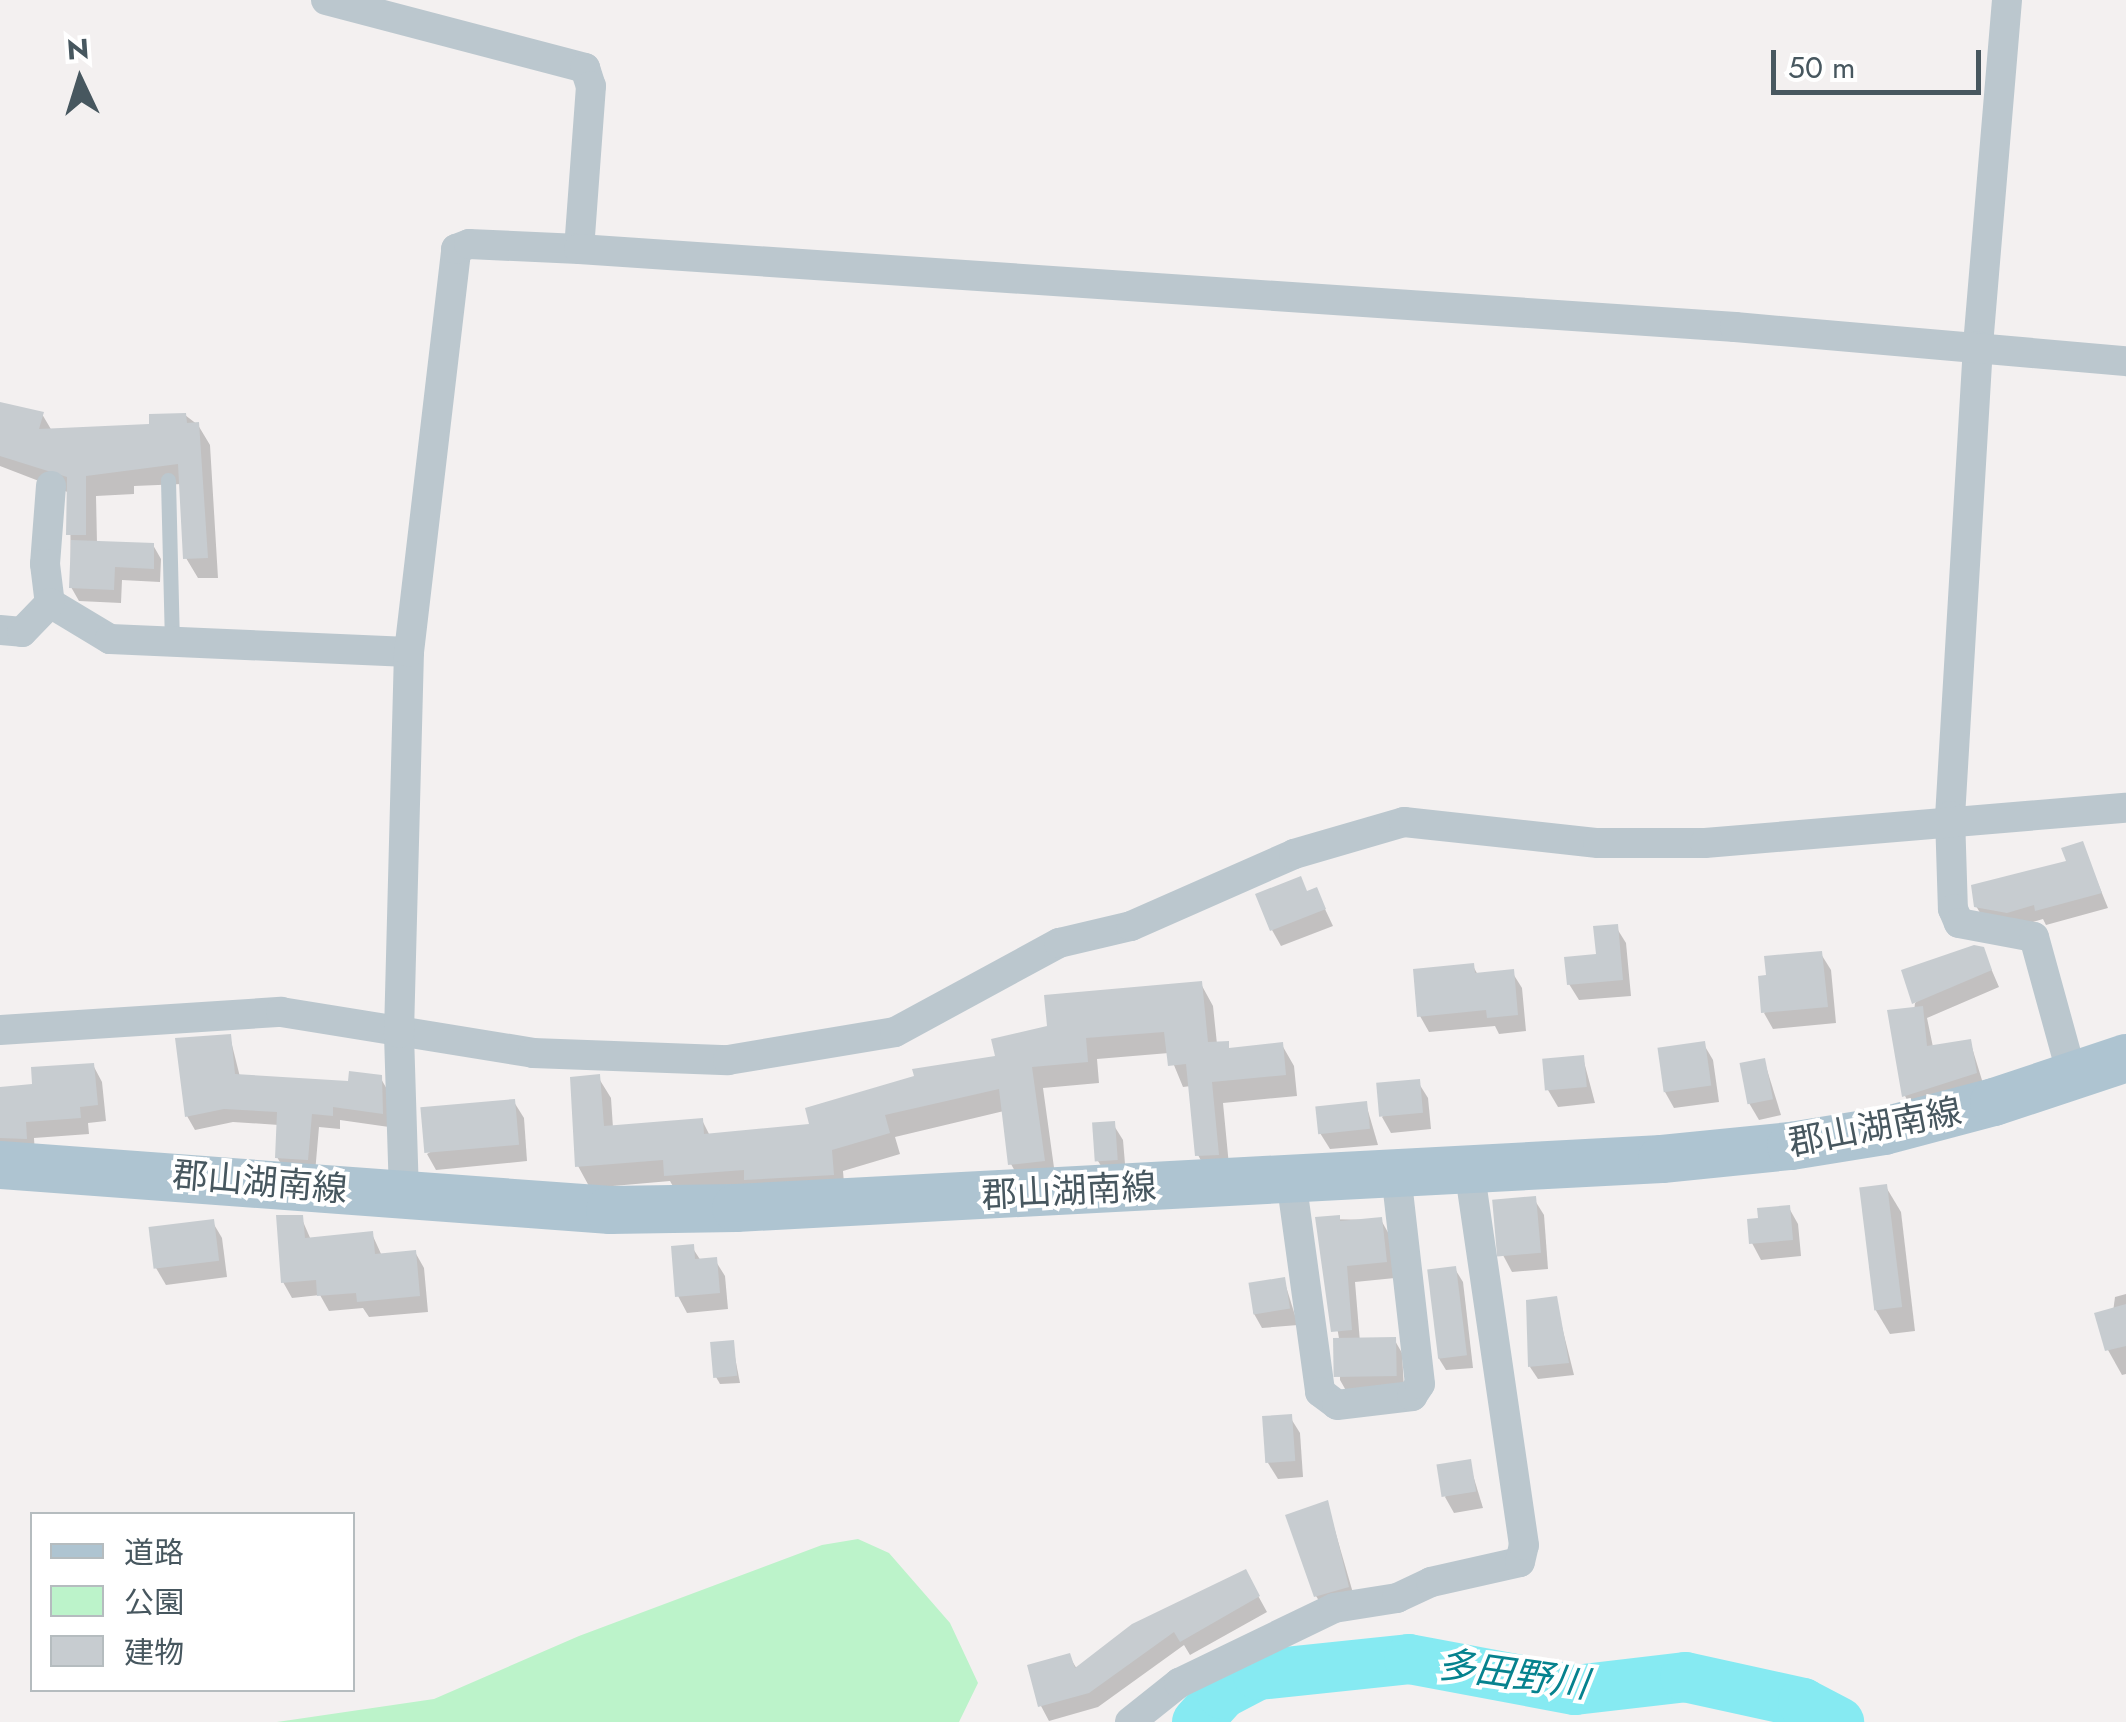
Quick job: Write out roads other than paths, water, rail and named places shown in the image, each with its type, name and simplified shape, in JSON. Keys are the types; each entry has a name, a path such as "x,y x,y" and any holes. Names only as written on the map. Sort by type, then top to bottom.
{"main road":[{"name":"郡山湖南線","path":"0,1165 610,1210 736,1208 1468,1170 1791,1146 1884,1131 2073,1079 2126,1058"}],"street":[{"path":"326,0 585,68 591,86 578,249"},
{"path":"2007,0 1978,346 1950,822 1956,916 1970,927 2034,937 2073,1079"},
{"path":"404,1194 399,1033 409,652 450,262 456,249 470,244 578,249 1978,346 2126,362"},
{"path":"50,604 45,564 51,486"},
{"path":"50,604 110,639 409,652"},
{"path":"0,630 22,632 50,604"},
{"path":"0,1030 281,1012 399,1033 628,1061 728,1060 858,1043 926,1021 984,980 1059,942 1131,926 1294,854 1404,822 1598,843 1705,843 2126,808"},
{"path":"1130,1722 1179,1684 1334,1608 1397,1598 1431,1582 1520,1562 1524,1544 1468,1170"},
{"path":"1292,1179 1320,1392 1337,1405 1412,1396 1420,1384 1396,1173"}],"lane":[{"path":"168,480 172,644"}],"waterway":[{"name":"多田野川","path":"1197,1722 1222,1694 1258,1675 1409,1659 1575,1690 1685,1677 1803,1703 1839,1722"}]}
